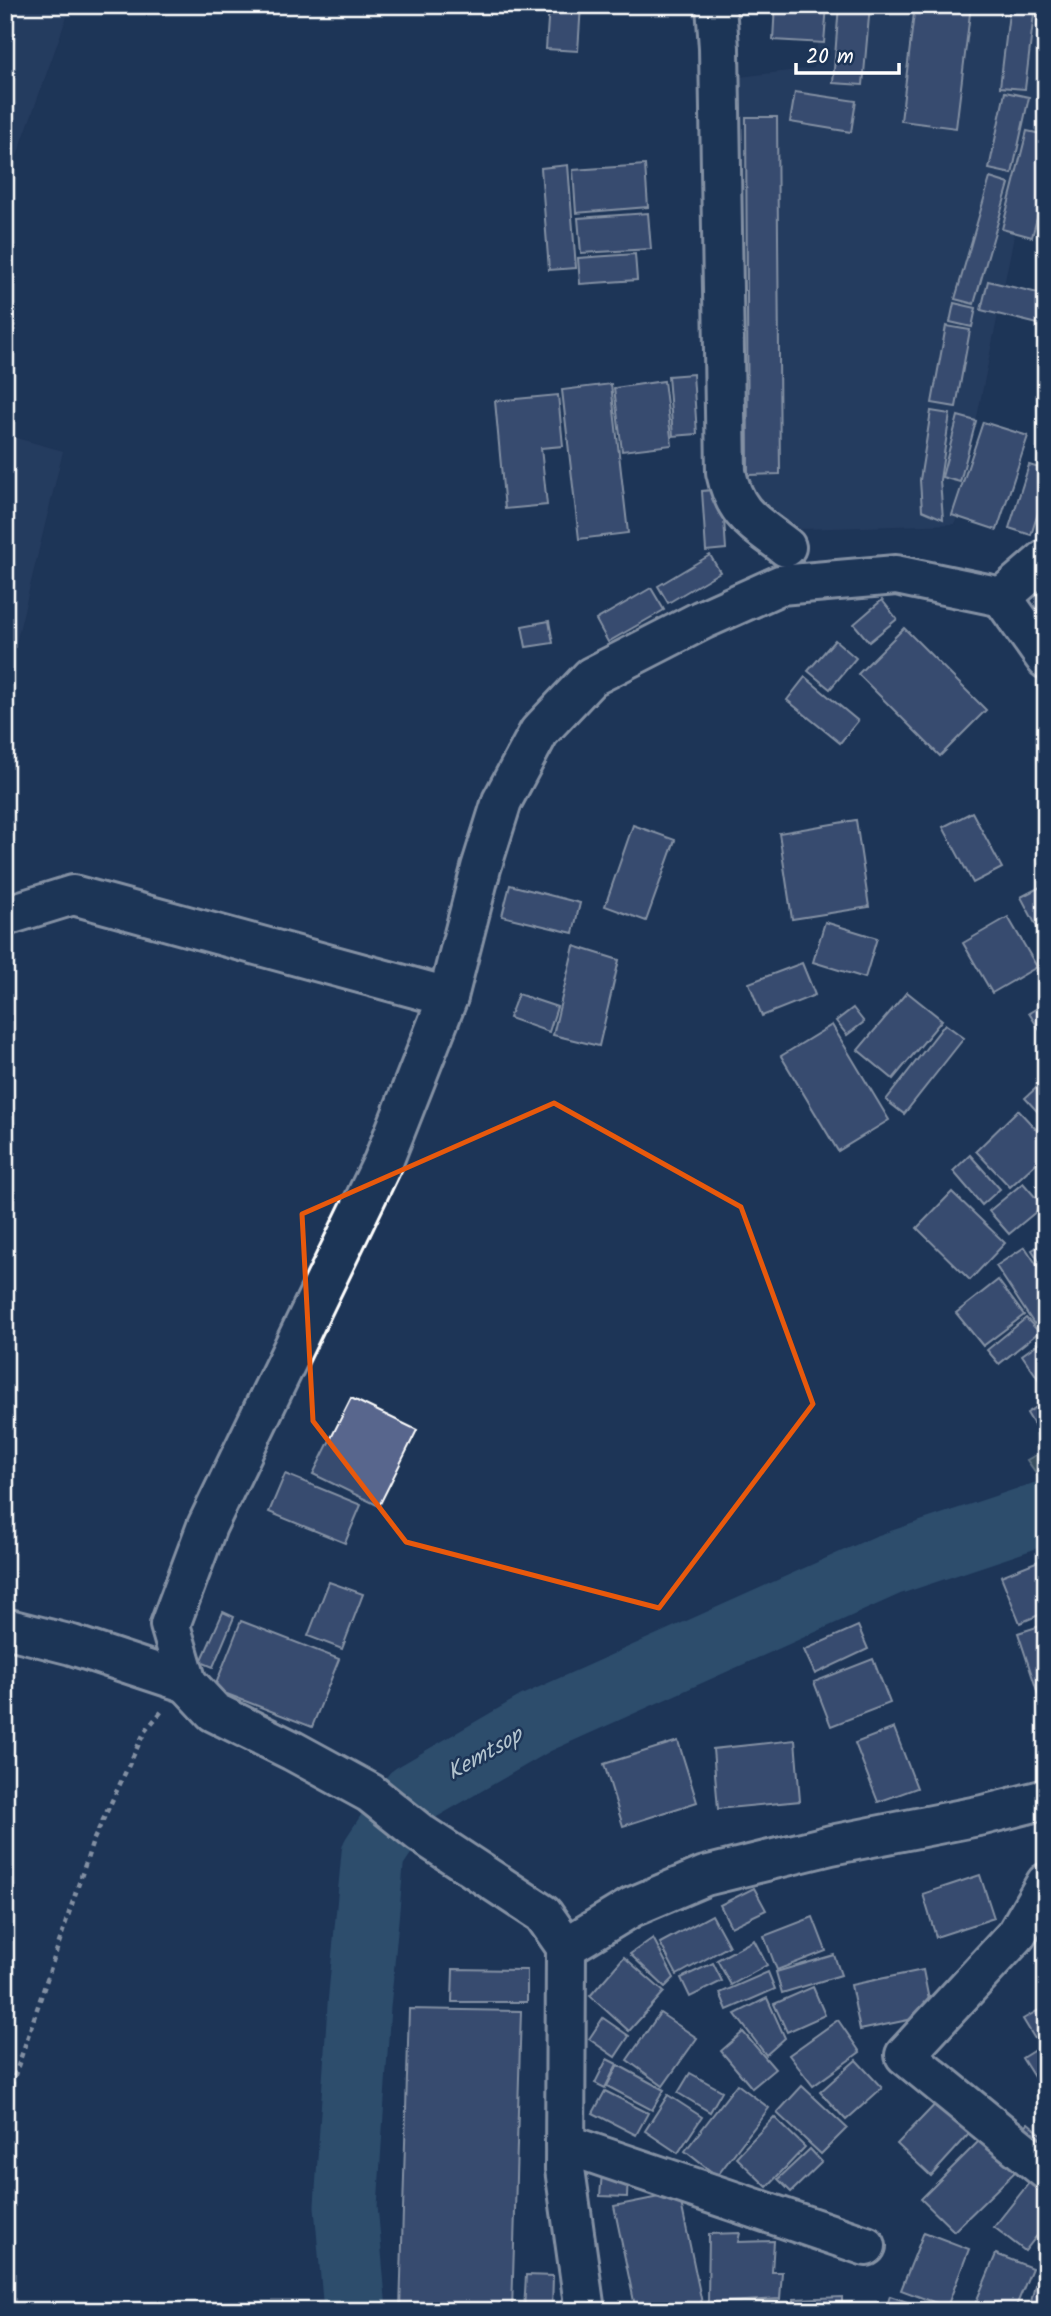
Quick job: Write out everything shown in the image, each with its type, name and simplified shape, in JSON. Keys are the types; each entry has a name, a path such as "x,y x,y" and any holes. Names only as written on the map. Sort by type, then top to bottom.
{"street":[{"path":"716,5 726,472 730,491 742,513 786,547"},
{"path":"1002,597 1046,559"},
{"path":"585,2311 565,2169 566,1947 543,1914 420,1832 370,1793 214,1712 187,1683 170,1625 207,1526 383,1162 448,997 481,868 502,801 539,732 592,677 702,620 780,585 895,575 1002,597 1046,659"},
{"path":"5,916 74,895 448,997"},
{"path":"5,1628 72,1645 187,1683"},
{"path":"566,1947 632,1907 705,1876 831,1844 983,1815 1046,1799"},
{"path":"1046,1883 1016,1935 905,2055 1046,2171"},
{"path":"565,2144 866,2246"}],"path":[{"path":"5,2105 93,1841 145,1731 187,1683"}],"highlighted area":[{"path":"554,1103 741,1207 813,1404 659,1608 406,1542 313,1421 302,1214"}],"shaded area":[{"path":"5,5 71,5 5,189"},
{"path":"822,5 1046,5 1046,37 1037,124 955,524 736,531 732,78 814,68"},
{"path":"5,435 63,451 5,688"}],"green space":[{"path":"1046,1449 1046,1487 1027,1460"}],"building":[{"path":"549,5 581,5 578,51 546,49"},
{"path":"775,5 827,5 824,43 773,40"},
{"path":"839,5 870,5 863,85 833,83"},
{"path":"915,5 971,5 956,128 901,121"},
{"path":"1010,5 1035,5 1025,89 1000,87"},
{"path":"1039,5 1046,5 1046,27 1037,26"},
{"path":"795,92 856,101 851,132 790,122"},
{"path":"1005,92 1029,97 1012,174 989,169"},
{"path":"746,117 777,117 780,474 748,475"},
{"path":"1027,131 1046,135 1046,184 1032,237 1002,229"},
{"path":"568,165 576,268 549,270 541,168"},
{"path":"645,165 648,207 576,213 573,170"},
{"path":"990,178 1009,184 974,304 955,299"},
{"path":"648,213 651,249 581,253 578,218"},
{"path":"635,254 637,280 580,284 578,258"},
{"path":"988,281 1046,295 1046,326 981,310"},
{"path":"954,303 976,308 972,327 950,322"},
{"path":"946,326 970,330 956,407 932,403"},
{"path":"693,374 697,434 673,436 668,376"},
{"path":"664,381 672,445 622,451 614,388"},
{"path":"611,384 628,533 579,539 562,390"},
{"path":"558,395 563,446 541,448 547,505 505,509 495,401"},
{"path":"931,411 950,414 940,480 943,519 922,510 920,480"},
{"path":"958,416 976,421 960,482 942,477"},
{"path":"983,422 1028,436 997,530 952,515"},
{"path":"1029,465 1046,470 1046,488 1031,535 1009,528"},
{"path":"722,489 726,549 706,551 702,491"},
{"path":"710,555 720,572 668,603 658,586"},
{"path":"651,588 664,610 608,642 596,620"},
{"path":"882,600 897,619 869,642 854,624"},
{"path":"549,621 553,643 526,647 522,626"},
{"path":"904,628 986,710 940,756 858,674"},
{"path":"835,640 856,658 830,689 808,671"},
{"path":"805,677 858,721 840,743 787,700"},
{"path":"972,812 1002,868 973,883 943,827"},
{"path":"856,820 869,907 792,919 779,833"},
{"path":"633,825 675,840 646,921 605,906"},
{"path":"1046,884 1046,944 1021,897"},
{"path":"510,885 580,903 573,933 502,916"},
{"path":"1008,917 1037,967 992,993 963,943"},
{"path":"825,922 877,938 865,978 813,962"},
{"path":"574,946 619,960 599,1046 553,1035"},
{"path":"802,963 815,995 762,1016 749,983"},
{"path":"907,992 942,1020 893,1079 858,1050"},
{"path":"518,994 557,1007 549,1032 509,1018"},
{"path":"1046,1003 1046,1040 1029,1013"},
{"path":"853,1008 864,1022 847,1035 836,1021"},
{"path":"945,1024 964,1038 904,1114 886,1100"},
{"path":"832,1025 889,1120 838,1151 781,1056"},
{"path":"1046,1079 1046,1121 1025,1098"},
{"path":"1018,1110 1046,1140 1046,1154 1010,1187 976,1151"},
{"path":"970,1155 1000,1189 982,1205 953,1171"},
{"path":"1023,1183 1043,1206 1009,1234 989,1211"},
{"path":"952,1192 1005,1243 970,1280 917,1228"},
{"path":"1046,1242 1046,1272 1032,1250"},
{"path":"1025,1247 1046,1279 1046,1317 1034,1324 996,1266"},
{"path":"998,1280 1024,1315 983,1346 956,1313"},
{"path":"1026,1318 1039,1332 999,1364 987,1350"},
{"path":"1046,1338 1046,1390 1022,1355"},
{"path":"351,1398 417,1430 379,1506 313,1474"},
{"path":"1046,1401 1046,1432 1040,1435 1027,1413"},
{"path":"285,1474 361,1505 345,1543 269,1512"},
{"path":"1046,1558 1046,1612 1020,1623 1001,1576"},
{"path":"329,1582 363,1594 342,1649 308,1636"},
{"path":"223,1612 234,1617 213,1667 201,1662"},
{"path":"241,1621 339,1659 312,1727 214,1689"},
{"path":"1046,1624 1046,1718 1018,1633"},
{"path":"858,1626 868,1649 815,1674 804,1650"},
{"path":"873,1659 890,1703 831,1726 814,1682"},
{"path":"894,1728 917,1788 878,1802 855,1743"},
{"path":"795,1740 800,1801 718,1809 713,1749"},
{"path":"678,1741 697,1802 623,1826 604,1764"},
{"path":"980,1875 994,1918 936,1937 923,1894"},
{"path":"754,1888 766,1910 731,1927 720,1905"},
{"path":"712,1915 729,1946 677,1975 660,1943"},
{"path":"813,1917 826,1951 777,1970 764,1936"},
{"path":"653,1938 674,1978 665,1987 630,1954"},
{"path":"754,1940 767,1965 731,1985 717,1960"},
{"path":"834,1955 841,1975 782,1993 776,1972"},
{"path":"624,1957 664,1992 629,2031 590,1996"},
{"path":"713,1963 722,1981 690,1997 681,1978"},
{"path":"453,1969 527,1970 527,2002 452,2002"},
{"path":"923,1970 932,2015 860,2030 851,1985"},
{"path":"768,1972 775,1989 727,2010 720,1993"},
{"path":"813,1987 825,2015 787,2032 774,2004"},
{"path":"767,1998 785,2038 766,2055 735,2014"},
{"path":"1046,2006 1046,2033 1035,2039 1023,2019"},
{"path":"409,2009 521,2011 512,2311 400,2311"},
{"path":"660,2013 697,2038 663,2086 627,2060"},
{"path":"603,2018 629,2036 615,2057 589,2039"},
{"path":"838,2020 860,2052 813,2086 789,2055"},
{"path":"743,2032 775,2069 752,2088 721,2051"},
{"path":"1046,2043 1046,2096 1022,2058"},
{"path":"607,2059 617,2064 605,2088 595,2083"},
{"path":"856,2060 882,2088 846,2120 820,2092"},
{"path":"618,2065 664,2090 652,2110 607,2086"},
{"path":"690,2073 722,2091 710,2112 678,2093"},
{"path":"737,2084 769,2108 717,2176 685,2151"},
{"path":"802,2086 847,2128 821,2154 777,2113"},
{"path":"605,2091 648,2113 636,2135 593,2113"},
{"path":"946,2093 979,2123 931,2176 897,2144"},
{"path":"668,2095 702,2117 678,2153 645,2131"},
{"path":"774,2117 805,2147 767,2187 736,2157"},
{"path":"1028,2123 1046,2138 1046,2144 1029,2165 1008,2147"},
{"path":"987,2133 1021,2166 954,2231 921,2199"},
{"path":"810,2149 822,2162 791,2192 778,2179"},
{"path":"602,2173 628,2174 627,2197 600,2196"},
{"path":"1032,2179 1046,2189 1046,2224 1025,2251 994,2227"},
{"path":"679,2193 702,2303 668,2311 636,2311 614,2206"},
{"path":"924,2232 969,2249 947,2307 901,2290"},
{"path":"740,2233 738,2242 774,2241 772,2272 782,2272 780,2299 708,2303 709,2234"},
{"path":"996,2254 1032,2268 1014,2311 977,2311 973,2309"},
{"path":"526,2275 553,2276 552,2311 524,2311"},
{"path":"1035,2285 1046,2287 1046,2311 1029,2311"},
{"path":"890,2296 933,2311 885,2311"},
{"path":"842,2297 842,2311 794,2311 794,2299"},
{"path":"776,2304 776,2311 710,2311"}],"waterway":[{"name":"Kemtsop","path":"355,2311 346,2206 359,2006 373,1854 412,1795 536,1723 888,1565 1046,1512"}]}
